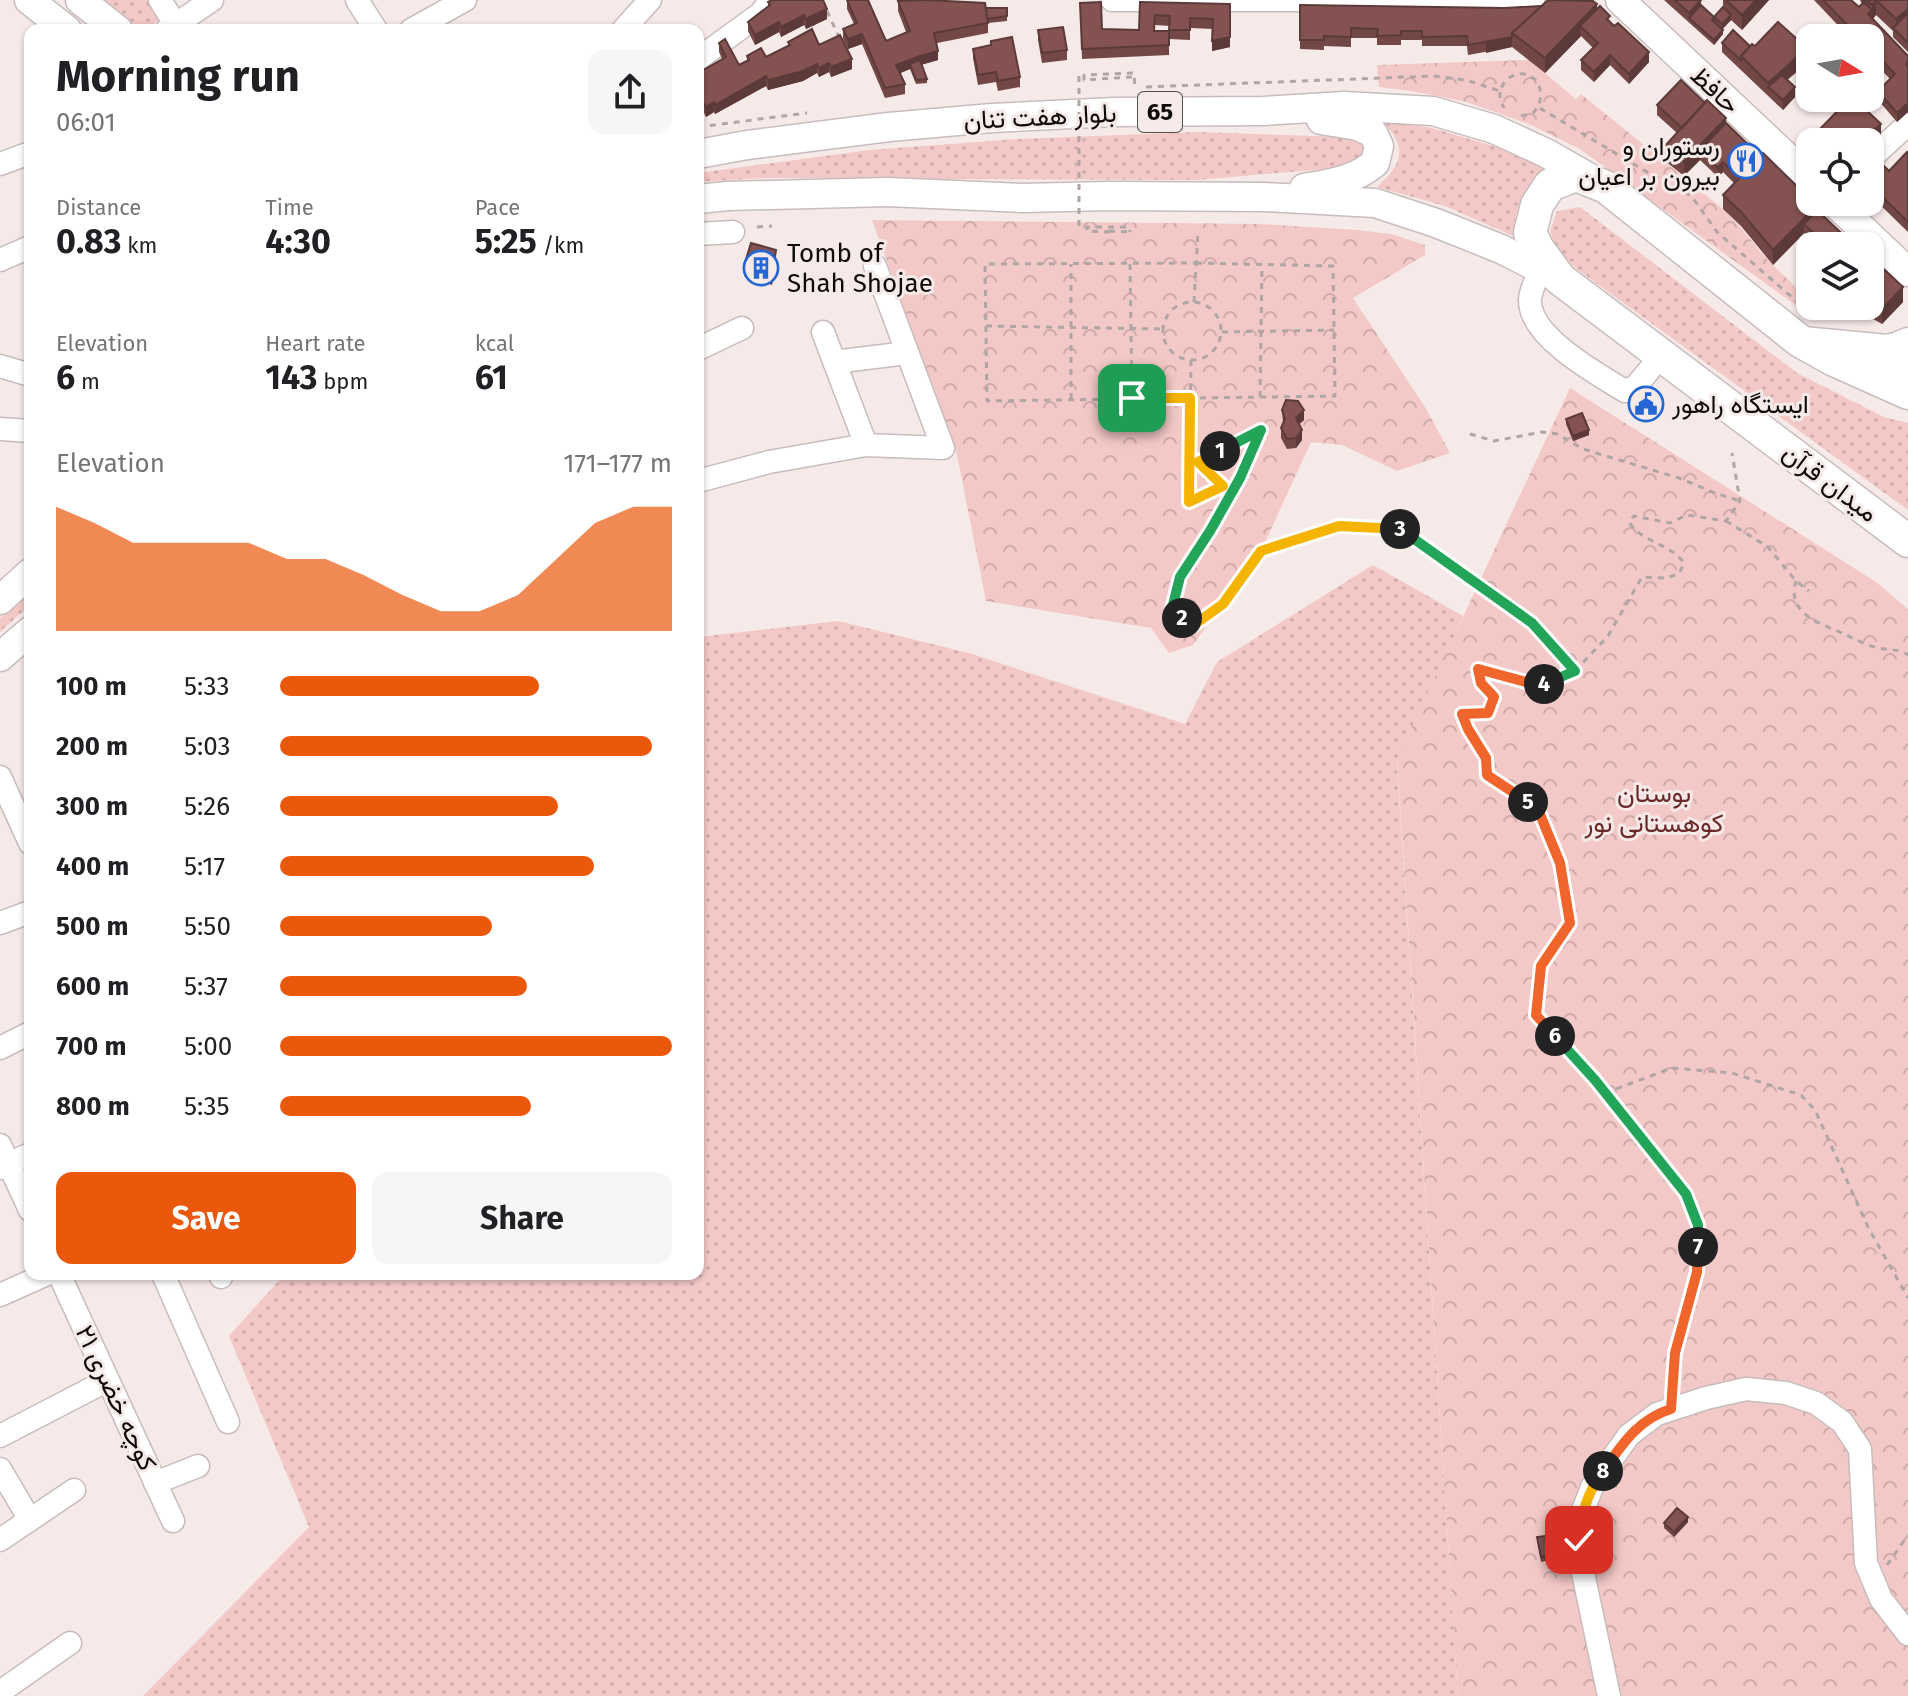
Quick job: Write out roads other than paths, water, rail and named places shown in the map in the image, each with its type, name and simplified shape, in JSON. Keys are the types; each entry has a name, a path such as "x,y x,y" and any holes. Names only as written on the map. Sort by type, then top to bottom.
{"highway":[{"name":"65","path":"1550,274 1530,233 1537,205 1550,185 1576,175 1606,187 1800,341 1908,393"},
{"name":"میدان قرآن","path":"1550,274 1908,541"}],"main road":[{"path":"29,0 59,24"},
{"path":"80,0 110,24"},
{"name":"حافظ","path":"1630,3 1796,165"},
{"name":"بلوار هفت تنان","path":"704,153 889,127 992,118 1344,106 1433,111 1494,129 1546,153 1606,187"},
{"path":"1263,111 1358,126 1373,133 1379,146 1375,163 1361,174 1264,197"},
{"name":"65","path":"704,198 887,192 1023,198 1264,197 1375,203 1501,249 1550,274"},
{"path":"1849,216 1908,272"},
{"path":"1800,341 1876,349 1908,342"},
{"path":"1870,375 1908,371"},
{"path":"0,600 24,578"},
{"path":"0,657 24,636"}],"street":[{"path":"160,0 170,24"},
{"path":"176,24 212,0"},
{"path":"357,0 372,24"},
{"path":"422,24 465,0"},
{"path":"628,24 650,0"},
{"path":"704,55 760,14 771,0"},
{"path":"1112,0 1533,0"},
{"path":"1884,146 1908,124"},
{"path":"0,164 24,155"},
{"path":"704,234 733,232"},
{"path":"0,260 24,250"},
{"path":"704,479 769,462 866,445 943,448 875,266"},
{"path":"1550,274 1530,299 1534,318 1554,342 1585,366 1625,391 1636,386 1661,356"},
{"path":"704,346 742,328"},
{"path":"823,332 866,445"},
{"path":"834,362 907,353"},
{"path":"0,366 24,373"},
{"path":"0,429 24,431"},
{"path":"0,777 24,830"},
{"path":"0,923 24,914"},
{"path":"0,1048 24,1036"},
{"path":"24,1155 3,1159 24,1199"},
{"path":"0,1295 34,1280"},
{"name":"کوچه خضری ۲۱","path":"62,1280 173,1521"},
{"path":"166,1280 228,1422"},
{"path":"0,1436 108,1380"},
{"path":"1609,1696 1579,1540 1582,1513 1592,1487 1629,1435 1657,1414 1746,1389 1786,1393 1816,1403 1842,1422 1860,1449 1866,1563 1881,1599 1908,1634"},
{"path":"155,1483 198,1466"},
{"path":"0,1469 30,1520"},
{"path":"0,1540 74,1490"},
{"path":"0,1692 70,1643"}],"place":[{"name":"رستوران و بیرون بر اعيان","path":"1746,161"},
{"name":"Tomb of Shah Shojae","path":"761,268"},
{"name":"ایستگاه راهور","path":"1646,404"}],"park label":[{"name":"بوستان کوهستانی نور","path":"1654,808"}]}
